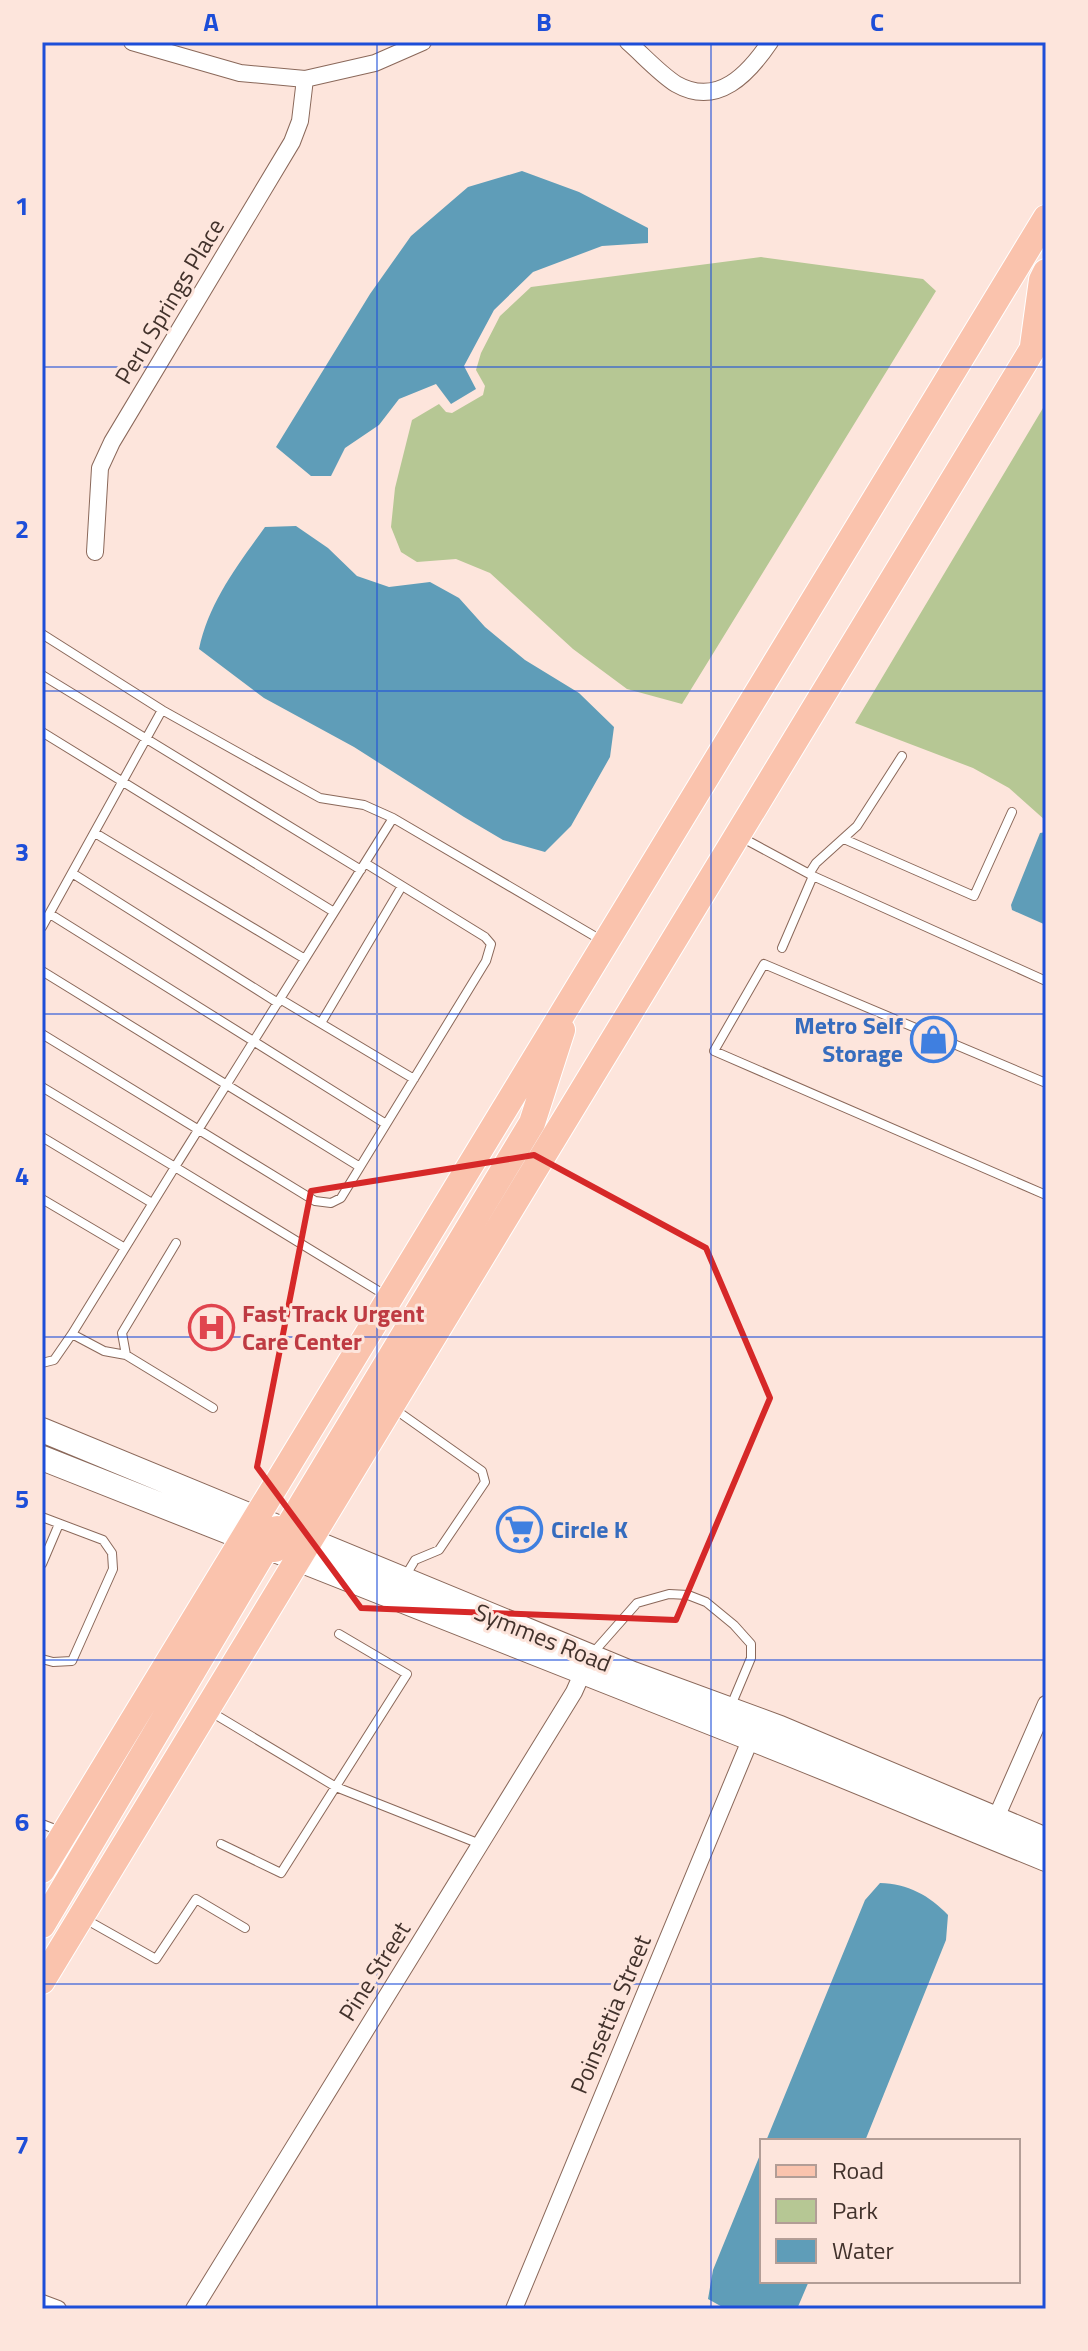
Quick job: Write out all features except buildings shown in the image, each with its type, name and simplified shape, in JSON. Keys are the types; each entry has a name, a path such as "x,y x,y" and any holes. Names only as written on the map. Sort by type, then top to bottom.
{"main road":[{"path":"42,1981 207,1709 277,1538 389,1297 1046,218"},
{"path":"1032,350 1042,280 1046,272"},
{"path":"42,1870 53,1828 277,1538 391,1406 1046,327"},
{"path":"42,1925 532,1123 568,1003"}],"street":[{"path":"132,42 240,73 305,79 375,63 423,42"},
{"path":"628,42 678,85 698,90 717,90 735,84 753,67 770,42"},
{"name":"Peru Springs Place","path":"95,552 100,468 112,442 292,142 300,121 305,79"},
{"name":"Symmes Road","path":"42,1430 277,1538 586,1665 729,1709 992,1827 1046,1859"},
{"name":"Symmes Road","path":"42,1458 404,1580 751,1738 992,1827 1046,1840"},
{"name":"Pine Street","path":"194,2309 574,1692 586,1665"},
{"path":"992,1827 1044,1711"},
{"name":"Poinsettia Street","path":"514,2309 751,1738"},
{"path":"42,2303 58,2309"}],"lane":[{"path":"42,634 162,710 320,798 364,805 393,818 605,942"},
{"path":"42,675 363,867 402,886 485,937 491,944 486,961 341,1198 331,1203 315,1201 42,1034"},
{"path":"42,927 162,710"},
{"path":"42,732 334,912"},
{"path":"782,948 816,863 857,826 902,756"},
{"path":"844,839 974,896 1012,812"},
{"path":"42,1363 54,1360 72,1334 393,818"},
{"path":"95,833 305,959"},
{"path":"739,836 811,875 1046,981"},
{"path":"72,873 279,1001 414,1079"},
{"path":"321,1023 402,886"},
{"path":"50,914 386,1124"},
{"path":"1046,1083 764,964 714,1051 1046,1195"},
{"path":"42,971 360,1167"},
{"path":"42,1087 389,1297"},
{"path":"42,1137 152,1203"},
{"path":"42,1199 125,1248"},
{"path":"126,1355 122,1333 176,1243"},
{"path":"72,1334 104,1351 126,1355 213,1408"},
{"path":"391,1406 482,1471 485,1482 439,1550 415,1560 404,1580"},
{"path":"42,1517 103,1540 112,1553 113,1569 72,1661 42,1659"},
{"path":"42,1564 59,1524"},
{"path":"586,1665 637,1603 669,1594 688,1595 706,1602 721,1613 751,1644 751,1658 729,1709"},
{"path":"221,1844 281,1873 407,1674 339,1634"},
{"path":"207,1709 336,1787 480,1844"},
{"path":"81,1916 156,1959 196,1899 245,1928"}],"highlighted area":[{"path":"534,1155 706,1248 770,1398 676,1620 361,1608 257,1467 311,1191"}],"green space":[{"path":"761,257 923,279 936,291 682,704 627,689 573,649 490,573 456,559 417,562 401,552 391,527 395,488 412,420 439,404 446,412 452,413 483,395 485,386 476,370 481,353 500,316 531,287"},
{"path":"1046,403 1046,821 1009,788 973,768 855,723"}],"water":[{"path":"522,171 579,192 648,228 648,243 602,246 533,272 494,310 464,366 476,389 451,404 436,384 399,399 379,425 345,448 331,476 311,476 276,447 370,294 411,236 468,187"},
{"path":"296,526 328,548 357,576 389,587 430,582 459,598 485,627 525,660 579,693 614,727 610,757 571,826 545,852 503,840 354,747 264,698 199,649 217,600 265,527"},
{"path":"1046,832 1046,925 1012,910 1011,905 1040,833"},
{"path":"880,1883 900,1886 917,1892 948,1915 946,1940 866,2139 767,2139 865,1900"},
{"path":"760,2155 760,2283 808,2283 797,2309 726,2309 708,2299 713,2270"}],"place":[{"name":"Metro Self Storage","path":"934,1039"},
{"name":"Fast Track Urgent Care Center","path":"211,1327"},
{"name":"Circle K","path":"520,1529"}]}
